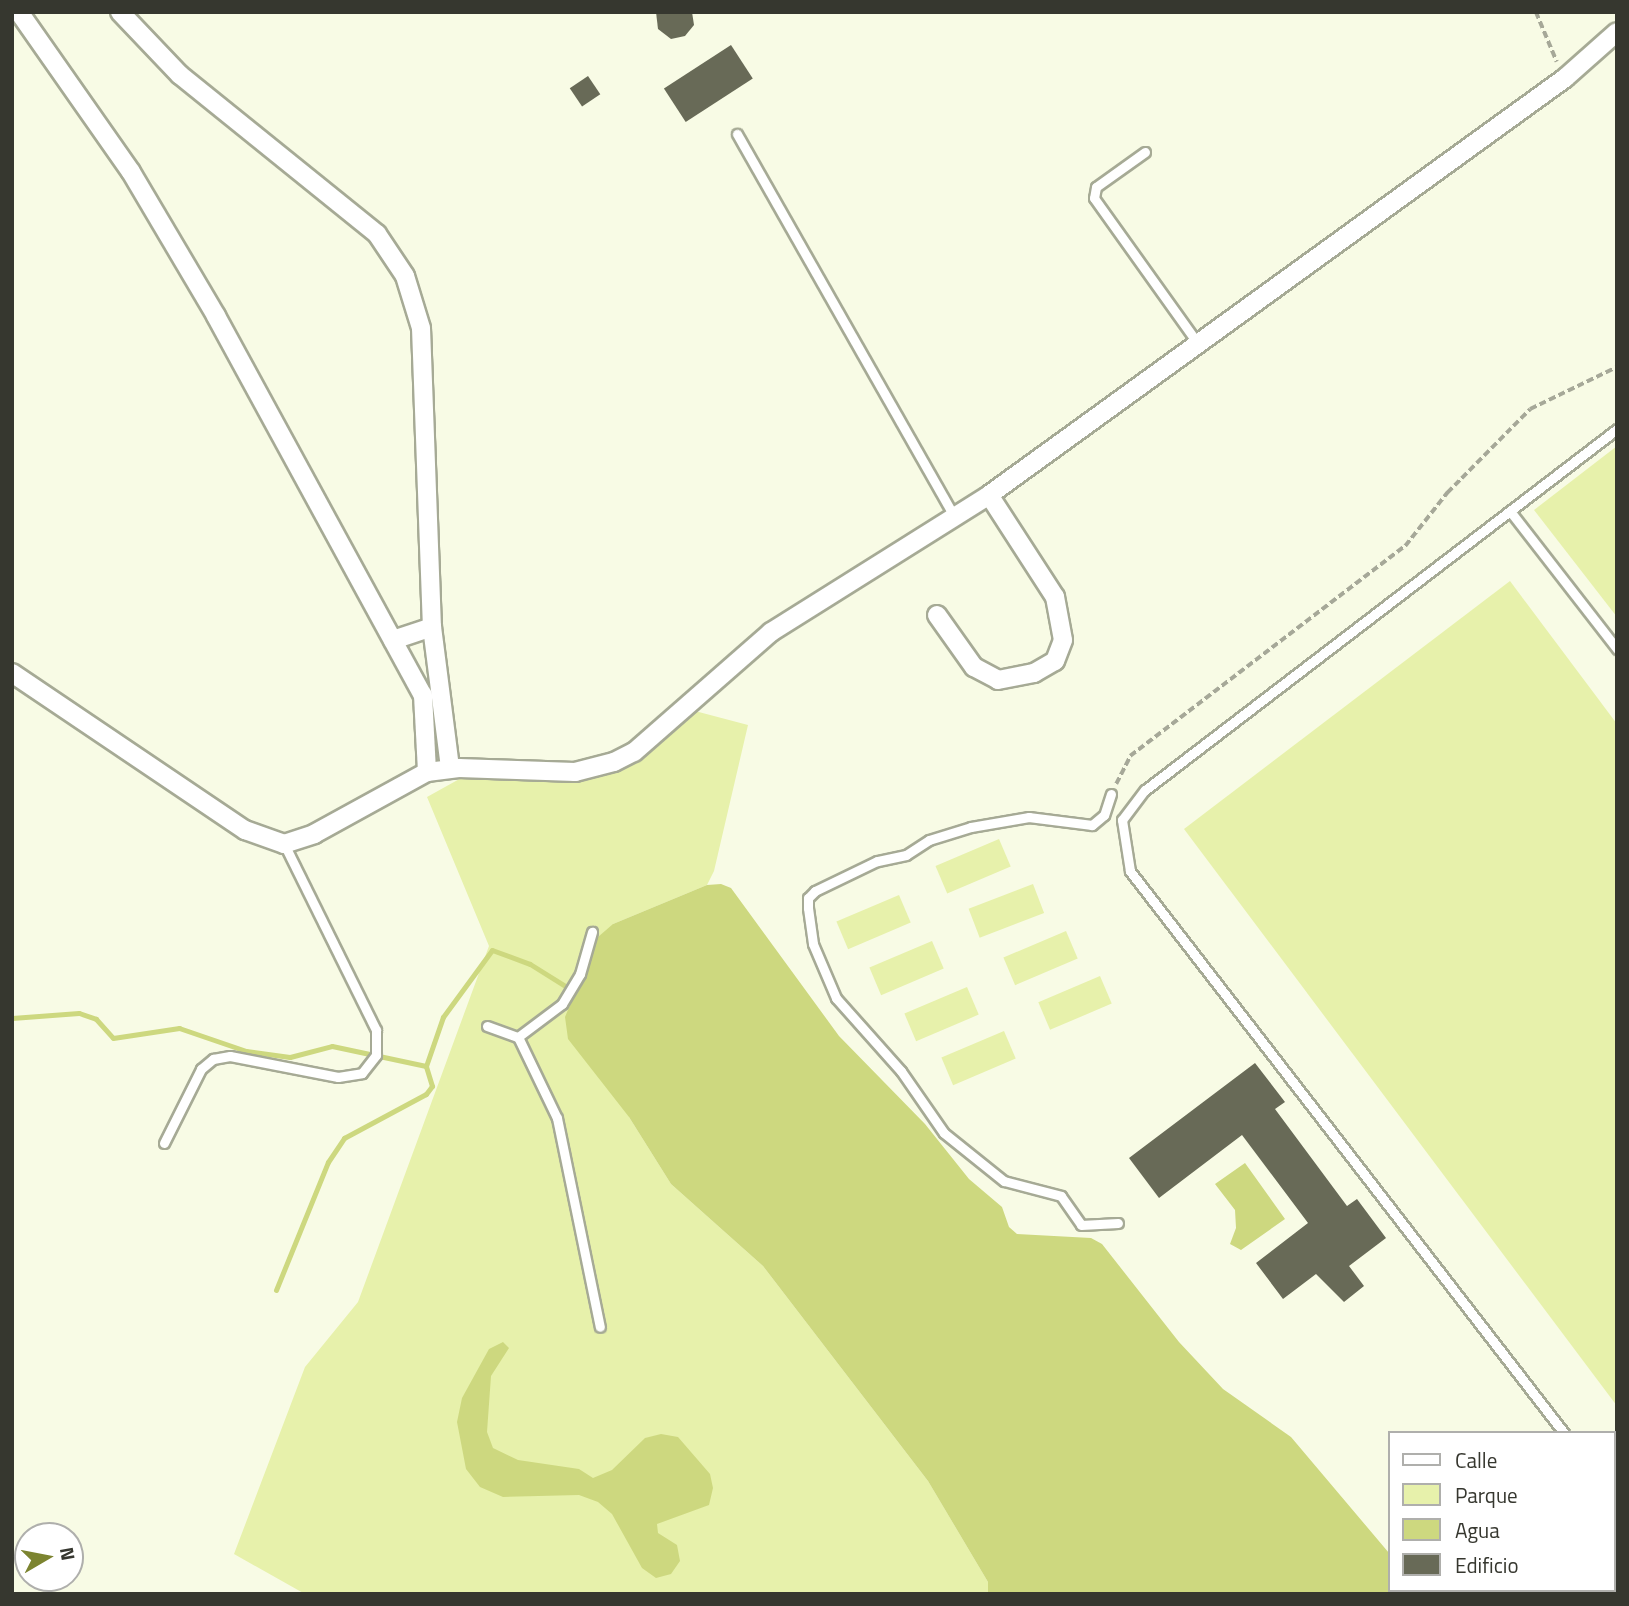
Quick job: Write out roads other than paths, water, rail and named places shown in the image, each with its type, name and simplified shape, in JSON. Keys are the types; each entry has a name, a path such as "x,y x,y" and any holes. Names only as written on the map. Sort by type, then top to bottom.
{"street":[{"path":"19,12 145,196 216,316 393,640 430,695 450,768"},
{"path":"120,12 180,75 377,234 405,276 421,328 432,627 427,772"},
{"path":"12,673 245,830 284,844 314,834 427,772 450,768 575,772 614,762 634,752 771,632 989,495 1565,78 1617,32"},
{"path":"937,615 974,667 998,680 1034,673 1055,660 1063,640 1055,597 989,495"},
{"path":"393,640 432,627"}],"lane":[{"path":"737,134 954,518"},
{"path":"1145,152 1097,187 1094,198 1199,345"},
{"path":"1562,1431 1130,872 1122,843 1122,820 1144,790 1617,429"},
{"path":"1510,511 1617,649"},
{"path":"1111,794 1104,815 1092,825 1029,817 971,827 929,840 906,855 877,861 816,891 808,898 808,908 813,944 836,998 901,1071 944,1133 1004,1181 1061,1196 1081,1225 1118,1223"},
{"path":"164,1143 201,1069 213,1059 230,1056 338,1077 362,1073 376,1055 376,1030 284,844"},
{"path":"518,1037 562,1004 574,984 592,932"},
{"path":"487,1026 518,1037 557,1118 600,1326"}],"water":[{"path":"721,884 731,888 839,1036 925,1124 969,1179 1002,1207 1009,1227 1017,1234 1091,1238 1102,1244 1179,1342 1223,1389 1291,1437 1388,1552 1388,1592 1432,1594 988,1594 988,1582 928,1481 763,1266 671,1184 629,1117 568,1039 565,1017 598,937 613,924 707,885"},
{"path":"1245,1163 1285,1219 1241,1250 1230,1244 1236,1228 1235,1210 1215,1184"},
{"path":"503,1342 509,1348 491,1376 487,1432 493,1448 518,1460 579,1469 593,1478 612,1470 645,1438 661,1434 678,1437 710,1474 713,1488 709,1505 657,1524 658,1533 677,1545 680,1561 671,1574 656,1578 642,1568 612,1514 598,1502 579,1495 503,1497 480,1487 466,1469 457,1422 462,1398 489,1349"}],"waterway":[{"path":"12,1018 79,1013 96,1019 113,1038 179,1028 246,1051 290,1057 332,1046 426,1066 443,1017 492,950 530,964 575,992"},
{"path":"276,1290 328,1162 344,1138 426,1094 432,1086 426,1066"}]}
